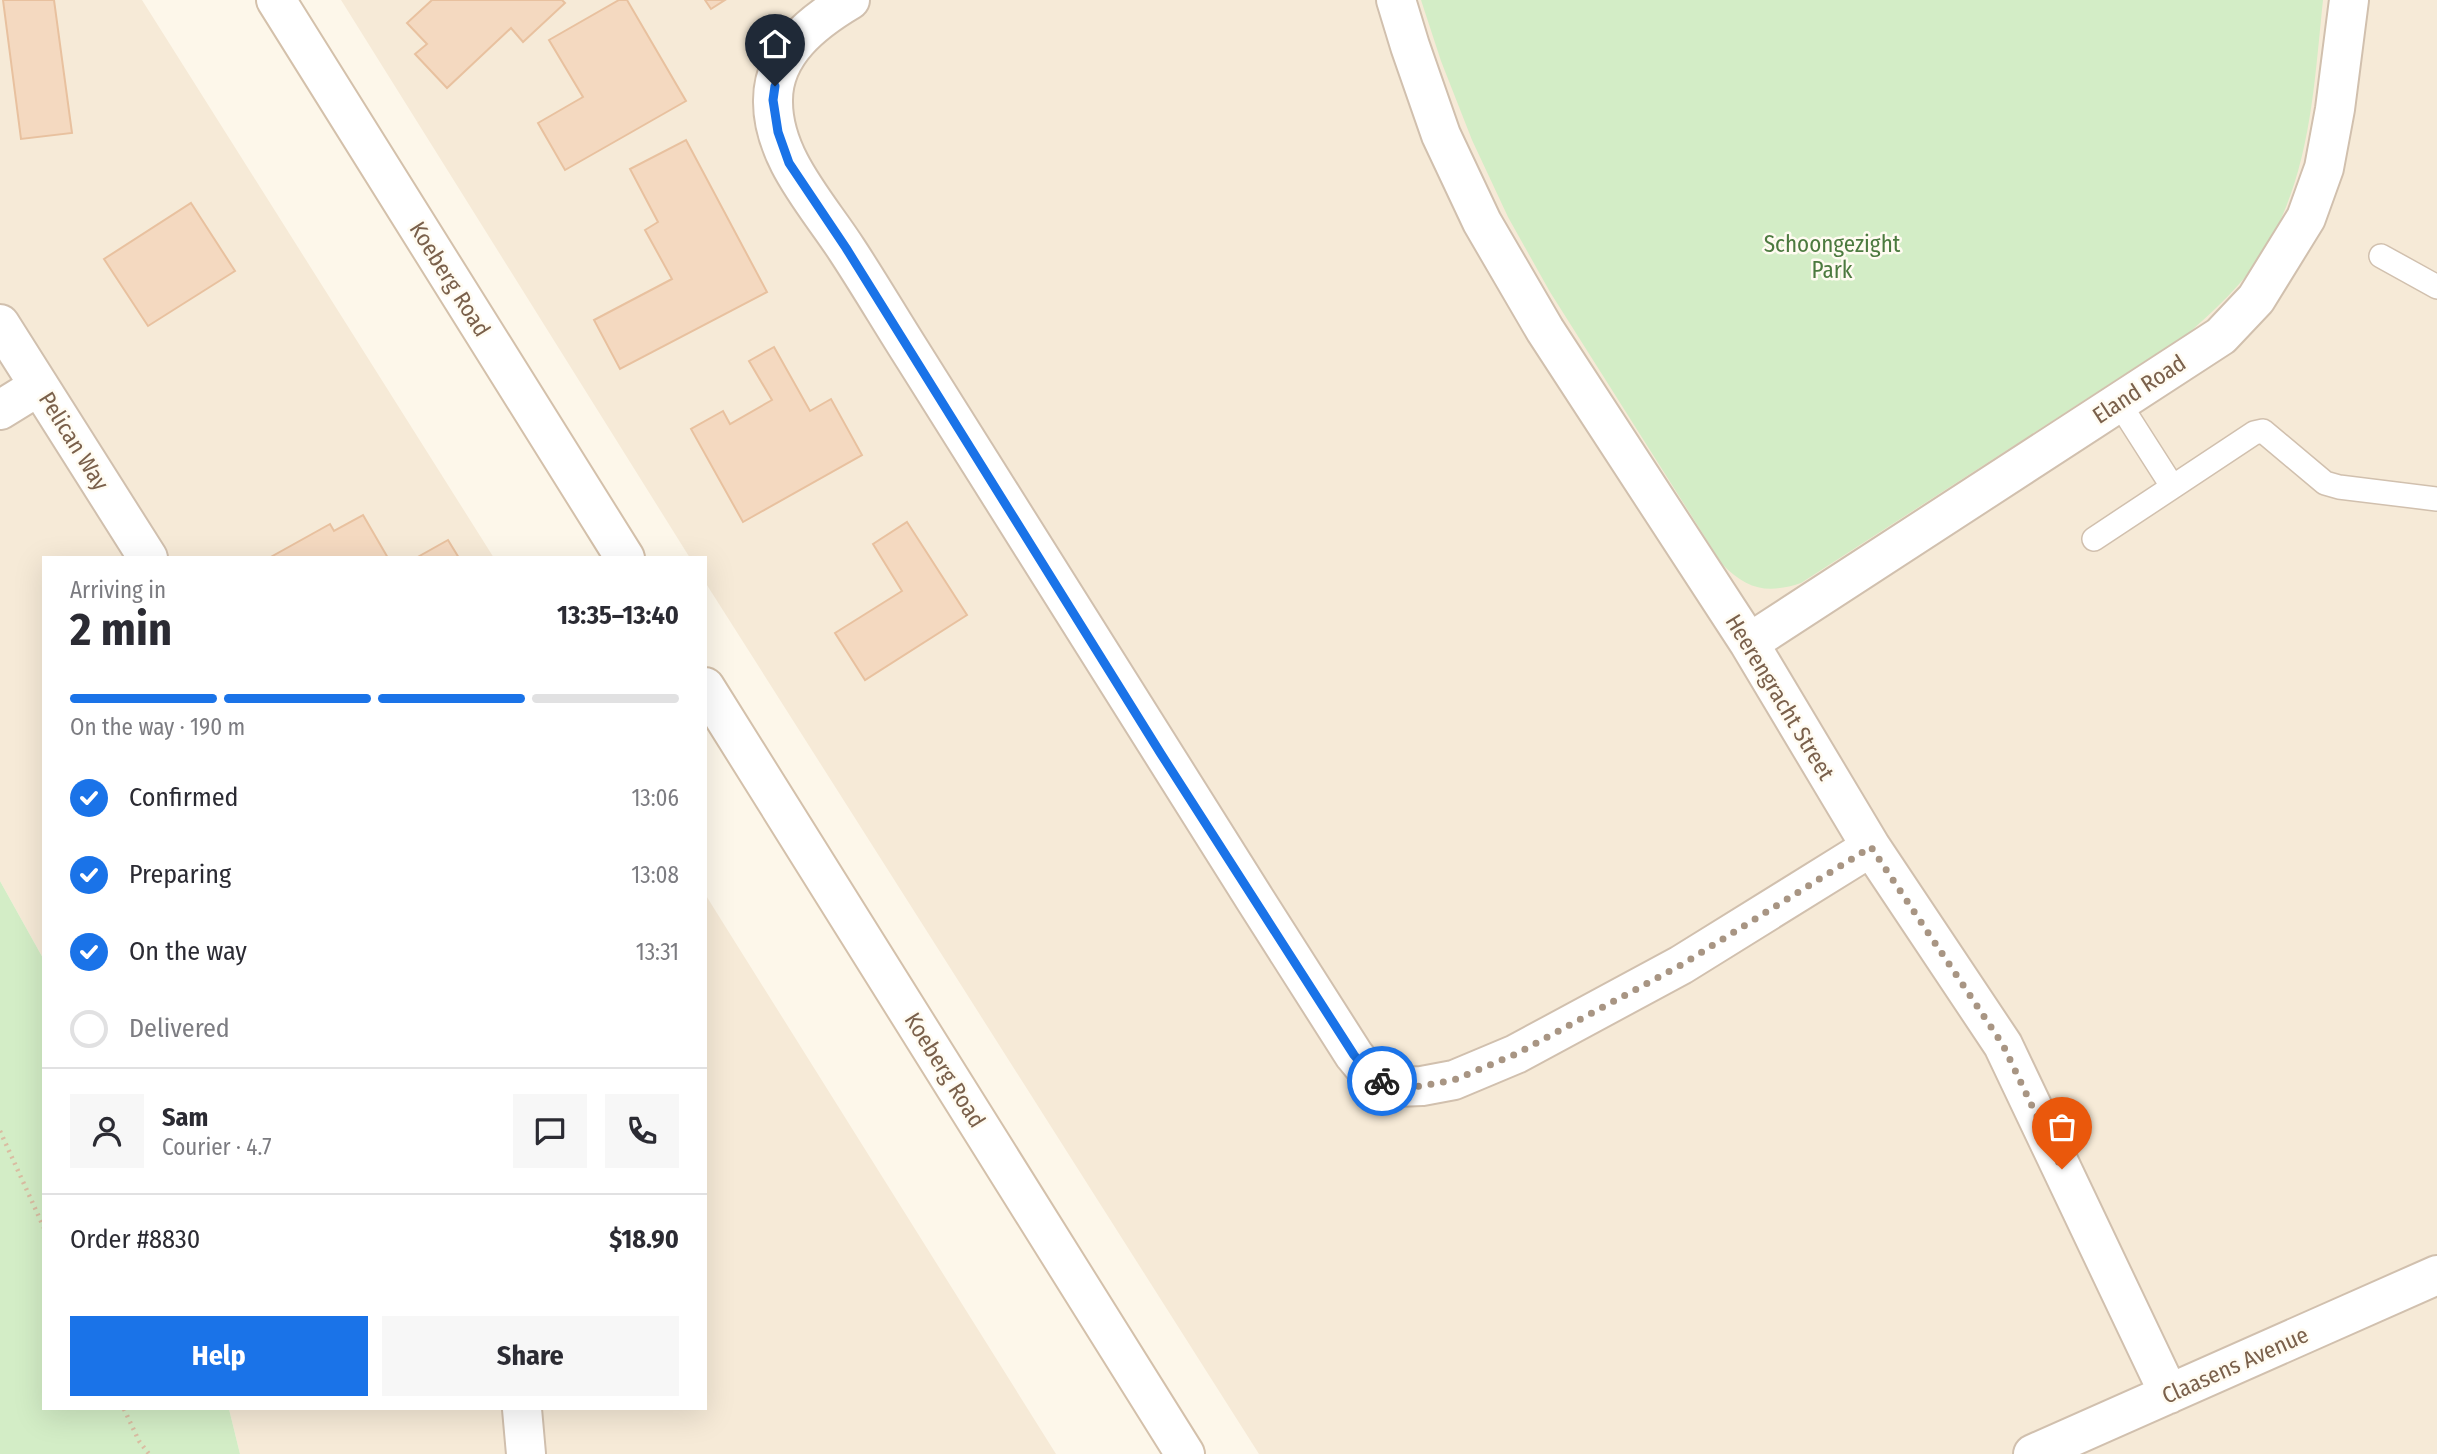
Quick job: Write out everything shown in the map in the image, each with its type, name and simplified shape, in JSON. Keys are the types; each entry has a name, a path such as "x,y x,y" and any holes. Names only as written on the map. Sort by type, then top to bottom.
{"street":[{"name":"Koeberg Road","path":"276,0 624,556"},
{"path":"849,0 813,25 791,48 777,72 773,100 778,132 789,163 846,248 1161,754 1354,1055 1373,1078 1395,1087 1422,1086 1454,1080 1516,1054 1681,965 1871,847"},
{"name":"Heerengracht Street","path":"1396,0 1441,135 1482,222 1545,330 1749,643 1871,847 2003,1045 2169,1394"},
{"name":"Eland Road","path":"1749,643 2221,336 2256,299 2306,218 2324,168 2335,109 2348,0"},
{"name":"Pelican Way","path":"0,324 147,556"},
{"path":"0,410 39,386"},
{"name":"Koeberg Road","path":"707,690 1185,1454"},
{"name":"Claasens Avenue","path":"2033,1454 2437,1275"},
{"path":"522,1410 526,1454"}],"lane":[{"path":"2381,256 2437,287"},
{"path":"2119,403 2172,486"},
{"path":"2094,539 2254,433 2263,431 2325,483 2437,499"}],"path":[{"path":"0,1131 42,1224"},
{"path":"124,1410 139,1441 149,1454"}],"shaded area":[{"path":"0,0 142,0 493,556 42,556 42,956 0,881"},
{"path":"341,0 2437,0 2437,1454 1259,1454 707,585 707,556 689,556"},
{"path":"707,897 1056,1454 240,1454 229,1410 707,1410"}],"green space":[{"name":"Schoongezight Park","path":"1421,0 2323,0 2311,107 2297,176 2270,241 2250,271 2229,295 2190,332 1801,583 1768,589 1749,584 1722,564 1550,292 1508,217 1472,140"},
{"path":"0,881 42,956 42,1410 229,1410 240,1454 0,1454"}],"building":[{"path":"3,0 54,0 72,133 21,139"},
{"path":"432,0 562,0 565,3 523,42 511,28 447,88 415,54 427,44 407,23"},
{"path":"619,0 627,0 686,101 565,170 538,123 583,97 549,40"},
{"path":"705,0 725,0 711,9"},
{"path":"686,140 767,292 620,369 594,320 672,279 645,230 658,222 630,169"},
{"path":"191,203 235,271 148,326 104,259"},
{"path":"774,347 810,411 831,399 862,455 743,522 691,429 723,411 730,424 772,400 749,361"},
{"path":"363,515 387,556 273,556 330,524 334,531"},
{"path":"907,522 967,615 865,680 835,633 902,591 873,544"},
{"path":"448,540 458,556 420,556"}],"way so far":[{"path":"1382,1081 1395,1087 1422,1086 1454,1080 1516,1054 1681,965 1871,847 2003,1045 2062,1169"}],"route":[{"path":"775,86 773,100 778,132 789,163 846,248 1161,754 1354,1055 1373,1078 1382,1081"}]}
